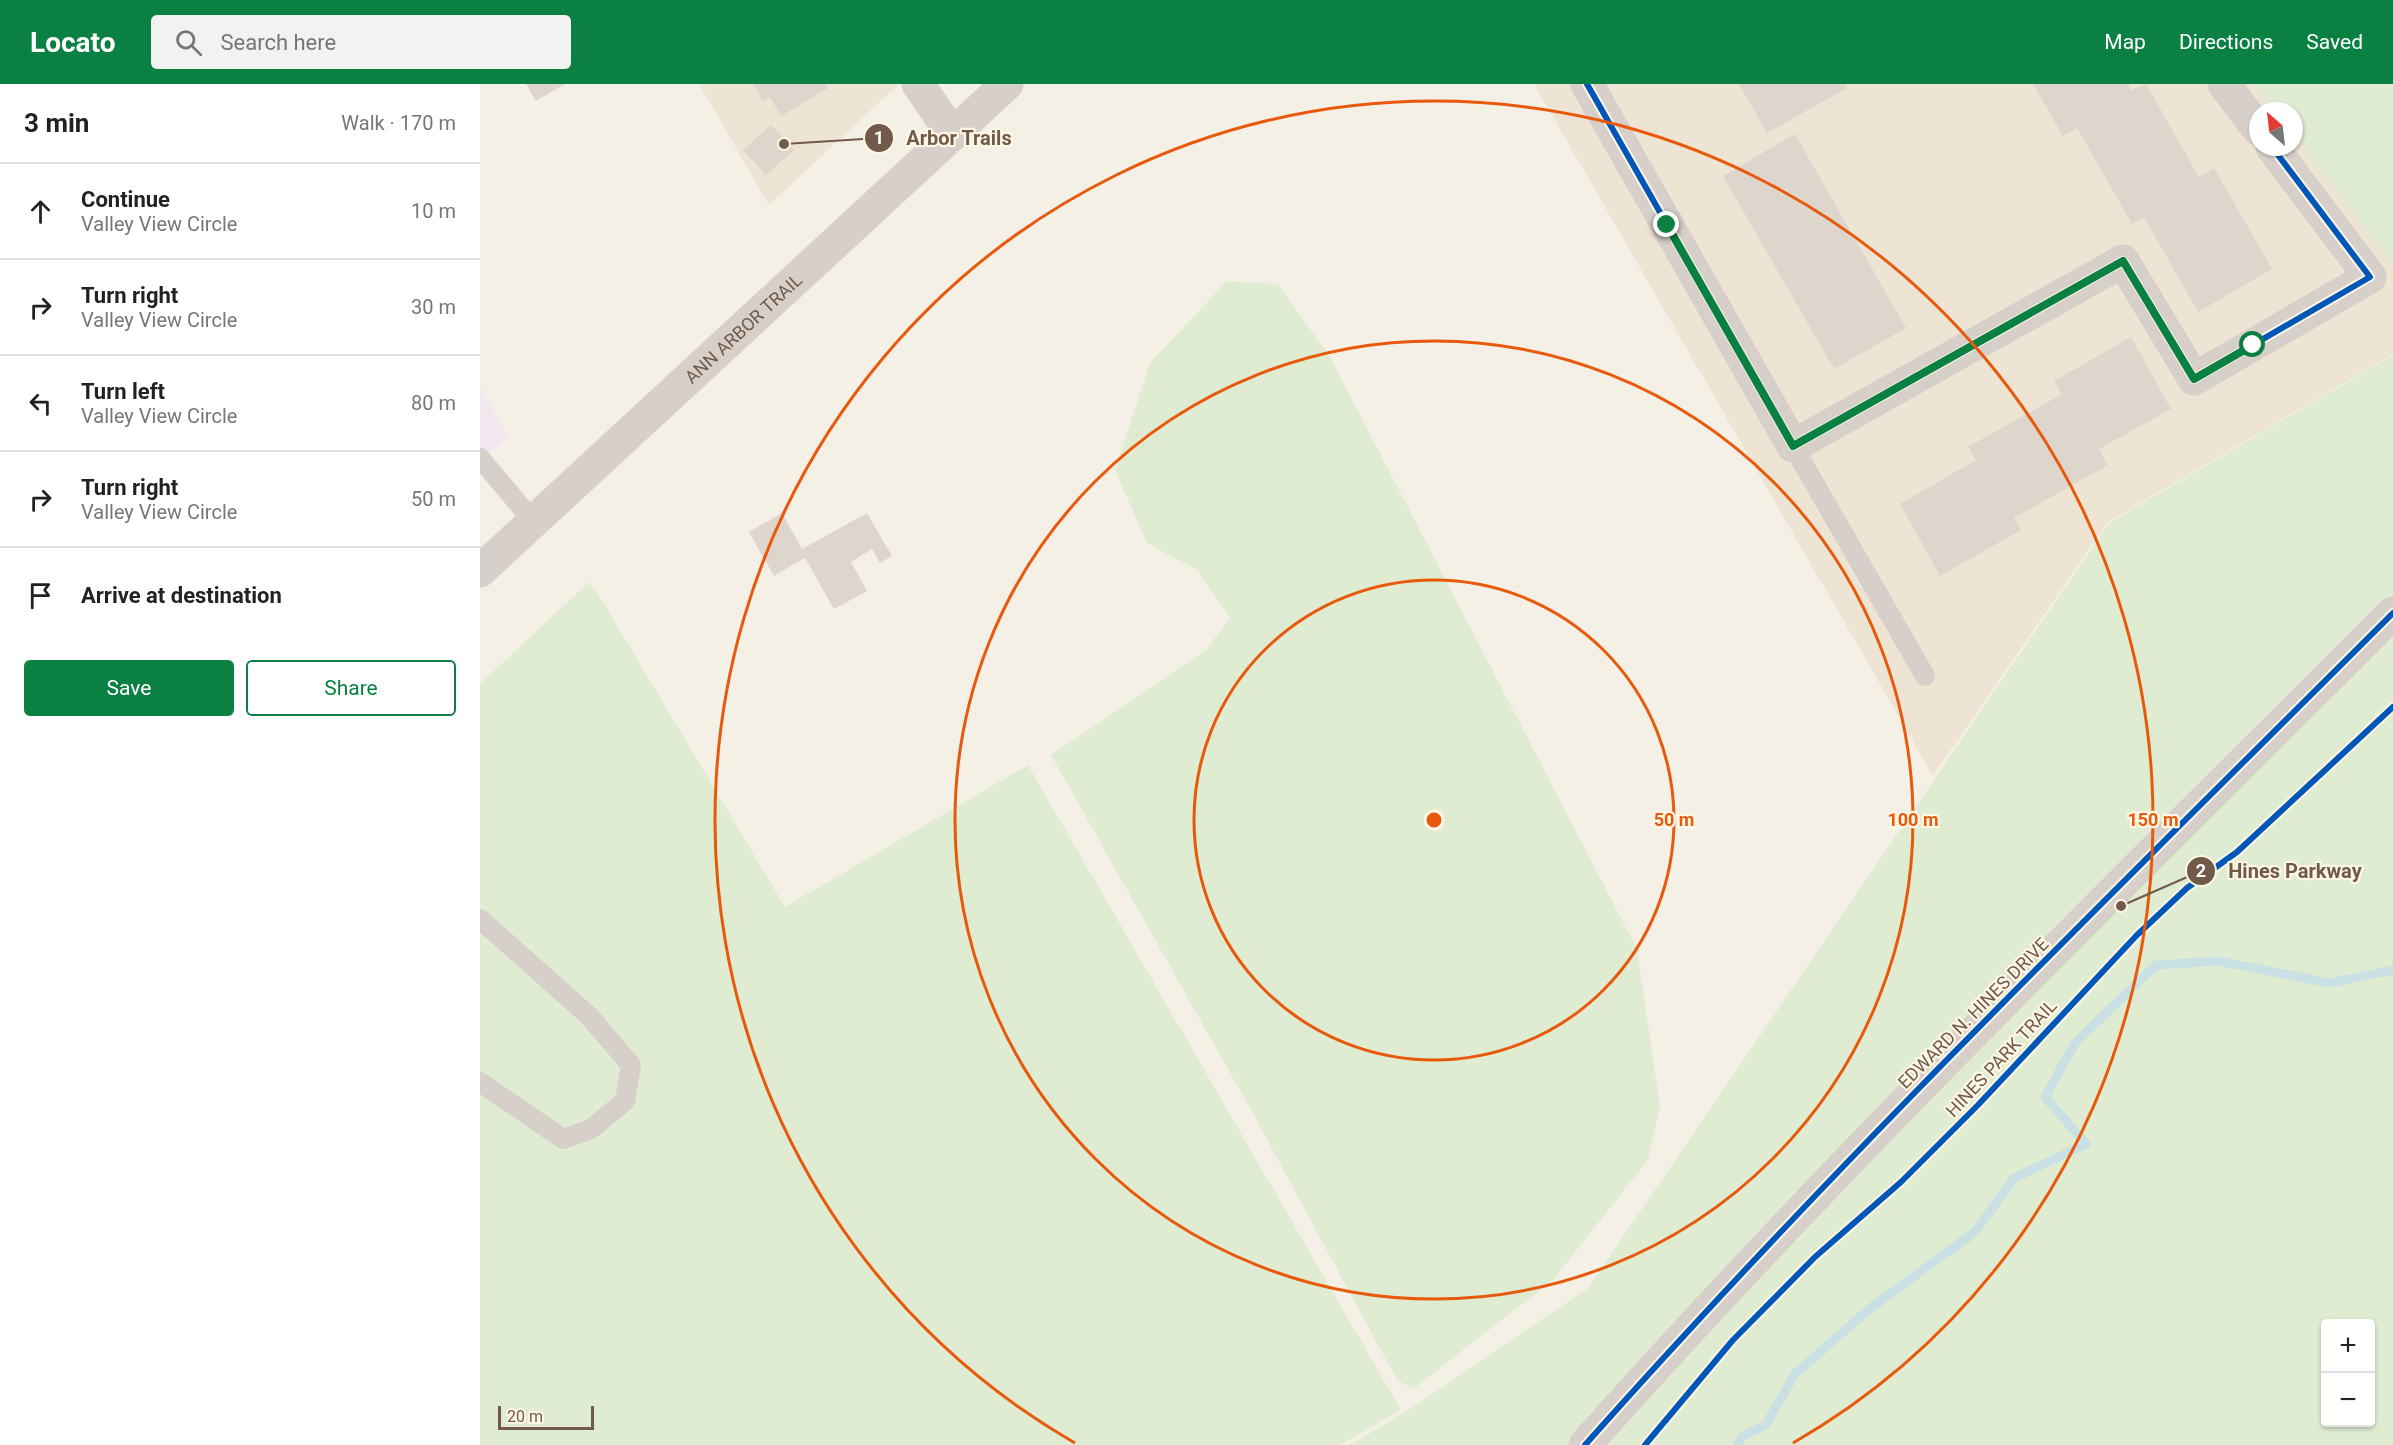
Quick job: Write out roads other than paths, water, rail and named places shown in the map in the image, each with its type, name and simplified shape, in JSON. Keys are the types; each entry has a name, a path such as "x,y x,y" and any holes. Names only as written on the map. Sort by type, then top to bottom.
{"street":[{"path":"918,84 952,134"},
{"name":"ANN ARBOR TRAIL","path":"480,571 1007,84"},
{"path":"1587,84 1793,446 2123,261 2194,379 2370,277 2279,156"},
{"path":"2224,84 2249,117"},
{"name":"EDWARD N. HINES DRIVE","path":"1585,1445 1710,1305 1832,1177 2393,613"}],"lane":[{"path":"1793,446 1925,676"},
{"path":"480,458 533,521"},
{"path":"480,919 589,1016 631,1065 625,1101 591,1129 563,1139 480,1082"}],"waterway":[{"path":"1737,1445 1743,1436 1766,1425 1794,1375 1868,1310 1975,1232 2014,1178 2086,1144 2045,1097 2075,1043 2156,965 2218,961 2330,983 2393,970"}],"place":[{"name":"Arbor Trails","path":"784,144"},
{"name":"Hines Parkway","path":"2121,906"}]}
